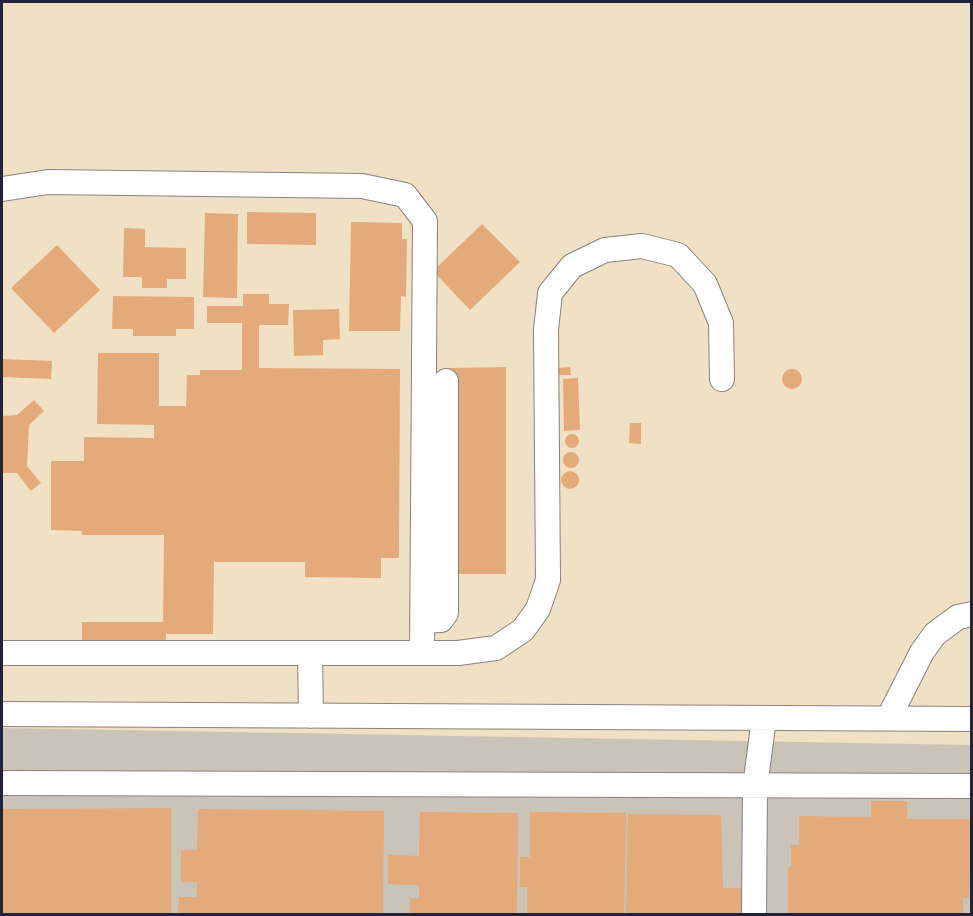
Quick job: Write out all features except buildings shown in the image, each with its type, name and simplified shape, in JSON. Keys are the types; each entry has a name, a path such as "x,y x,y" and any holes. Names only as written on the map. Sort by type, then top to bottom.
{"street":[{"path":"2,189 48,182 362,186 405,195 425,221 422,654"},
{"path":"2,653 422,654 458,653 496,648 523,630 538,609 548,580 546,330 550,293 572,266 605,250 642,246 678,255 705,284 721,324 722,379"},
{"path":"423,621 441,620 446,613 446,381"},
{"path":"889,717 922,652 934,634 965,616 972,595"},
{"path":"310,653 311,716"},
{"path":"2,714 972,718"},
{"path":"754,915 754,787 764,718"},
{"path":"6,783 972,786"}],"shaded area":[{"path":"2,728 971,745 971,914 2,914"}]}
